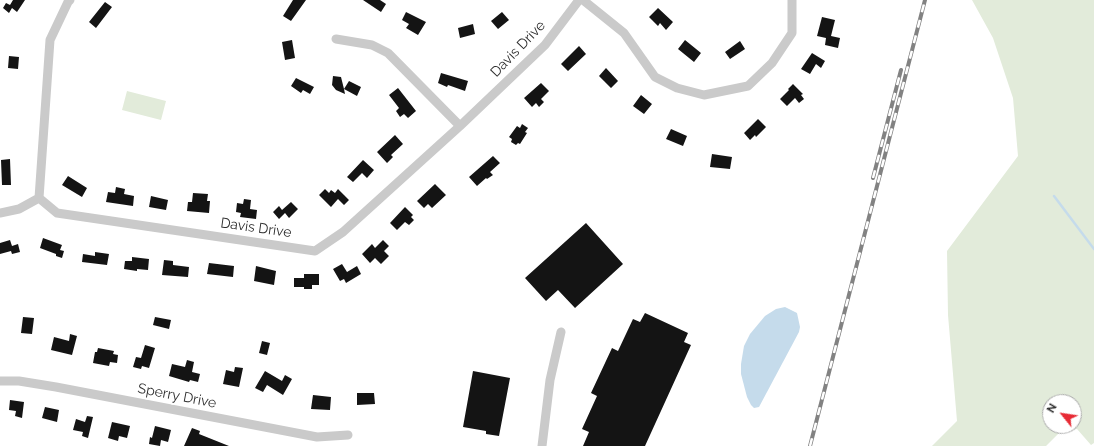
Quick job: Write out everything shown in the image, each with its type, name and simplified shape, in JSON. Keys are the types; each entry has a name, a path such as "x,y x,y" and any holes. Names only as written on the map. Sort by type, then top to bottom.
{"street":[{"path":"0,213 19,209 39,198 50,40 70,0"},
{"name":"Davis Drive","path":"39,198 57,214 315,251 343,232 460,126 544,45 579,0"},
{"path":"583,0 624,32 655,77 677,88 704,95 748,86 772,63 792,33 792,0"},
{"path":"336,39 372,45 388,54 460,126"},
{"path":"542,446 550,380 560,332"},
{"name":"Sperry Drive","path":"0,381 19,381 56,387 317,437 348,435"}],"green space":[{"path":"972,0 1094,0 1094,443 1091,445 1081,434 1082,394 1042,394 1042,434 1058,434 1046,446 932,446 957,421 948,315 947,251 1018,156 1013,98 993,38"},
{"path":"127,91 166,101 161,120 122,110"}],"water":[{"path":"785,307 797,313 800,327 799,332 759,407 754,408 747,397 741,374 744,346 750,334 765,316 776,309"}],"building":[{"path":"13,0 25,0 17,12 12,8 9,13 3,8 6,3 10,5"},
{"path":"293,0 306,0 291,21 283,16"},
{"path":"363,0 380,0 386,4 381,12"},
{"path":"105,2 112,7 96,28 89,22"},
{"path":"658,8 673,22 666,30 660,23 658,26 649,17"},
{"path":"406,12 426,22 418,35 406,28 409,24 402,20"},
{"path":"502,12 509,20 498,29 491,21"},
{"path":"822,17 835,20 831,36 840,38 838,48 825,45 826,38 817,36"},
{"path":"473,24 475,34 460,38 458,28"},
{"path":"292,40 295,58 285,60 282,42"},
{"path":"685,40 701,53 694,62 678,49"},
{"path":"740,41 745,49 730,59 725,52"},
{"path":"579,46 586,54 568,71 561,64"},
{"path":"812,53 825,61 821,68 816,64 810,74 801,69"},
{"path":"9,56 19,57 18,69 8,68"},
{"path":"606,68 618,81 611,88 599,76"},
{"path":"441,73 468,81 465,91 448,85 447,87 438,83"},
{"path":"333,76 341,77 345,94 336,90 332,85"},
{"path":"296,78 314,87 310,94 303,90 301,93 291,86"},
{"path":"349,81 361,87 357,96 344,89"},
{"path":"541,83 549,91 541,99 544,102 539,107 536,103 532,107 524,98"},
{"path":"793,84 803,94 801,95 804,99 799,103 795,98 787,106 780,99"},
{"path":"398,88 416,111 408,118 404,114 400,117 396,111 399,108 389,95"},
{"path":"641,95 652,104 644,114 633,106"},
{"path":"758,119 766,127 756,137 755,135 750,140 744,133"},
{"path":"522,124 528,128 525,132 527,133 520,144 518,143 516,145 511,142 512,139 509,137 517,126 520,128"},
{"path":"671,129 687,136 683,146 666,139"},
{"path":"395,135 403,144 391,155 393,157 387,163 377,152"},
{"path":"712,154 732,157 730,169 710,167"},
{"path":"493,156 500,163 490,172 493,175 487,179 486,178 477,186 469,177"},
{"path":"10,159 11,185 2,185 1,160"},
{"path":"363,160 374,170 367,178 362,173 353,182 347,177"},
{"path":"68,176 87,188 82,197 62,185"},
{"path":"435,184 446,195 432,208 428,204 424,208 417,201"},
{"path":"116,187 125,189 124,194 134,196 133,206 106,202 108,192 115,193"},
{"path":"325,189 329,193 331,190 335,193 338,189 349,200 344,205 338,199 331,207 319,195"},
{"path":"193,193 208,194 207,201 210,201 209,213 187,211 188,202 192,202"},
{"path":"151,196 168,200 166,210 149,207"},
{"path":"244,199 251,200 250,209 257,210 256,219 240,217 241,213 236,212 237,203 243,204"},
{"path":"291,202 298,209 289,218 285,213 279,219 273,212 279,206 282,210"},
{"path":"405,207 413,215 411,217 414,220 409,225 405,222 397,230 390,223"},
{"path":"586,223 623,264 575,308 558,290 546,301 525,278"},
{"path":"43,238 62,245 60,250 64,251 62,258 40,248"},
{"path":"10,240 12,246 18,244 20,252 12,254 11,251 0,254 0,243"},
{"path":"383,240 389,246 384,251 389,256 381,264 375,258 370,263 362,254 372,244 375,248"},
{"path":"95,252 109,254 107,265 82,262 83,254 95,256"},
{"path":"132,257 149,259 148,270 137,269 137,271 124,269 125,261 132,261"},
{"path":"164,260 173,261 173,265 189,267 188,277 162,275"},
{"path":"209,263 234,266 233,277 207,274"},
{"path":"342,264 347,272 357,266 361,274 346,283 344,279 340,281 333,269"},
{"path":"256,266 276,271 274,285 254,281"},
{"path":"304,274 319,274 319,285 312,285 312,289 294,287 294,278 304,278"},
{"path":"645,313 688,333 684,342 691,345 645,446 583,446 589,432 582,429 597,396 591,393 612,348 618,351 633,319 640,322"},
{"path":"23,317 34,318 32,334 21,333"},
{"path":"155,317 171,320 169,329 153,325"},
{"path":"70,334 77,336 72,355 51,350 54,337 69,341"},
{"path":"262,341 270,343 267,355 259,353"},
{"path":"145,345 155,348 149,368 142,366 141,369 133,367 136,357 141,358"},
{"path":"98,348 114,351 113,354 118,355 117,363 110,362 109,366 93,363 95,352 97,352"},
{"path":"187,360 194,362 192,372 200,374 198,382 190,380 189,382 169,376 172,364 185,367"},
{"path":"235,367 243,368 239,387 223,384 226,370 234,372"},
{"path":"265,371 282,381 285,375 292,379 283,395 267,385 263,392 255,388"},
{"path":"473,371 510,378 499,436 486,434 486,431 463,427"},
{"path":"357,393 374,393 375,404 357,405"},
{"path":"313,395 331,397 330,410 311,409"},
{"path":"10,400 24,402 22,418 15,416 16,411 9,410"},
{"path":"45,407 59,410 57,422 42,418"},
{"path":"87,416 93,417 88,438 82,436 83,432 73,430 76,419 85,422"},
{"path":"112,422 130,426 127,438 119,436 118,441 108,438"},
{"path":"155,426 171,430 168,442 161,440 160,446 149,444 150,437 152,438"},
{"path":"192,428 200,431 199,434 229,446 184,446"}],"waterway":[{"path":"1054,196 1094,249"}],"railway":[{"path":"810,446 925,0"},
{"path":"873,178 901,70"}]}
